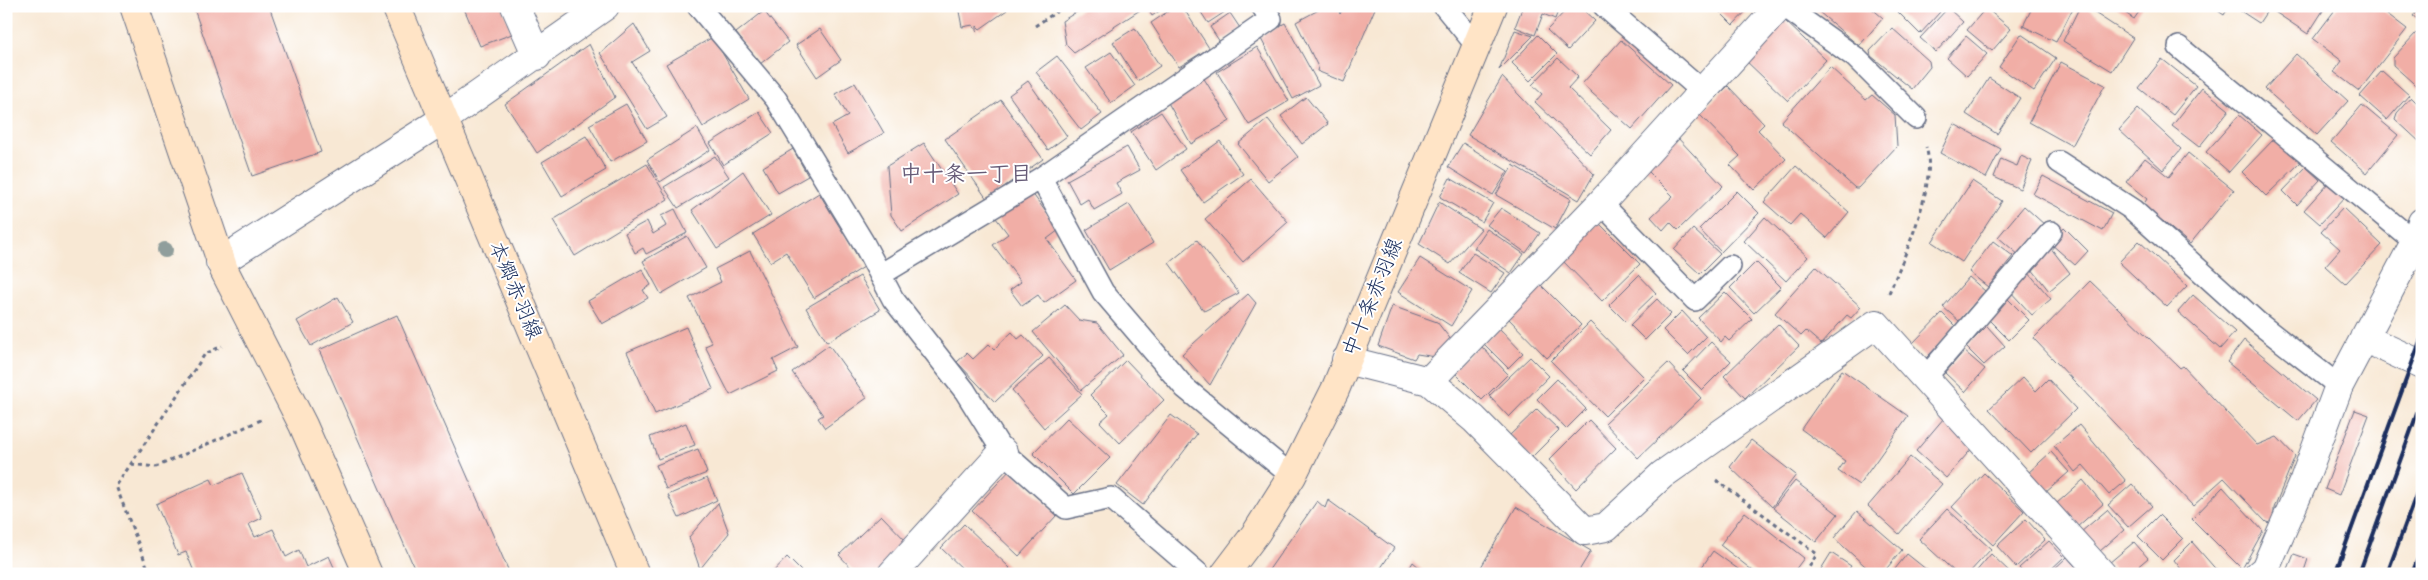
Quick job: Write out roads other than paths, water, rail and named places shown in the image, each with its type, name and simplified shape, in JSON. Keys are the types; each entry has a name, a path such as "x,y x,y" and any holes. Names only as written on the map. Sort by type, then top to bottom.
{"main road":[{"path":"134,6 220,262 303,425 368,574"},
{"name":"本郷赤羽線","path":"396,6 635,574"},
{"name":"中十条赤羽線","path":"1225,574 1256,534 1292,476 1335,390 1493,6"}],"street":[{"path":"515,6 537,56"},
{"path":"220,262 444,119 537,56 604,6"},
{"path":"1429,381 1601,203 1780,6"},
{"path":"2259,574 2265,569 2304,480 2338,386 2418,232"},
{"path":"1346,360 1429,381 1474,419 1585,531 1606,527 1662,474 1876,324 2102,574"},
{"path":"2364,338 2422,365"},
{"path":"892,574 1003,452"}],"lane":[{"path":"698,6 776,99 893,299 965,392 1003,452 1066,508 1111,498 1199,574"},
{"path":"880,275 1040,178 1271,20 1262,6"},
{"path":"1444,6 1476,45"},
{"path":"1604,6 1702,91"},
{"path":"1784,6 1855,57 1916,118"},
{"path":"2179,48 2418,232"},
{"path":"2059,162 2133,210 2257,322 2338,386"},
{"path":"1040,178 1103,292 1186,388 1292,476"},
{"path":"1601,203 1694,300 1730,266"},
{"path":"1926,378 2051,232"}],"railway":[{"path":"2335,574 2422,336"},
{"path":"2359,574 2422,400"},
{"path":"2387,574 2422,479"},
{"path":"2412,574 2422,548"}],"district":[{"name":"中十条一丁目","path":"966,173"}]}
